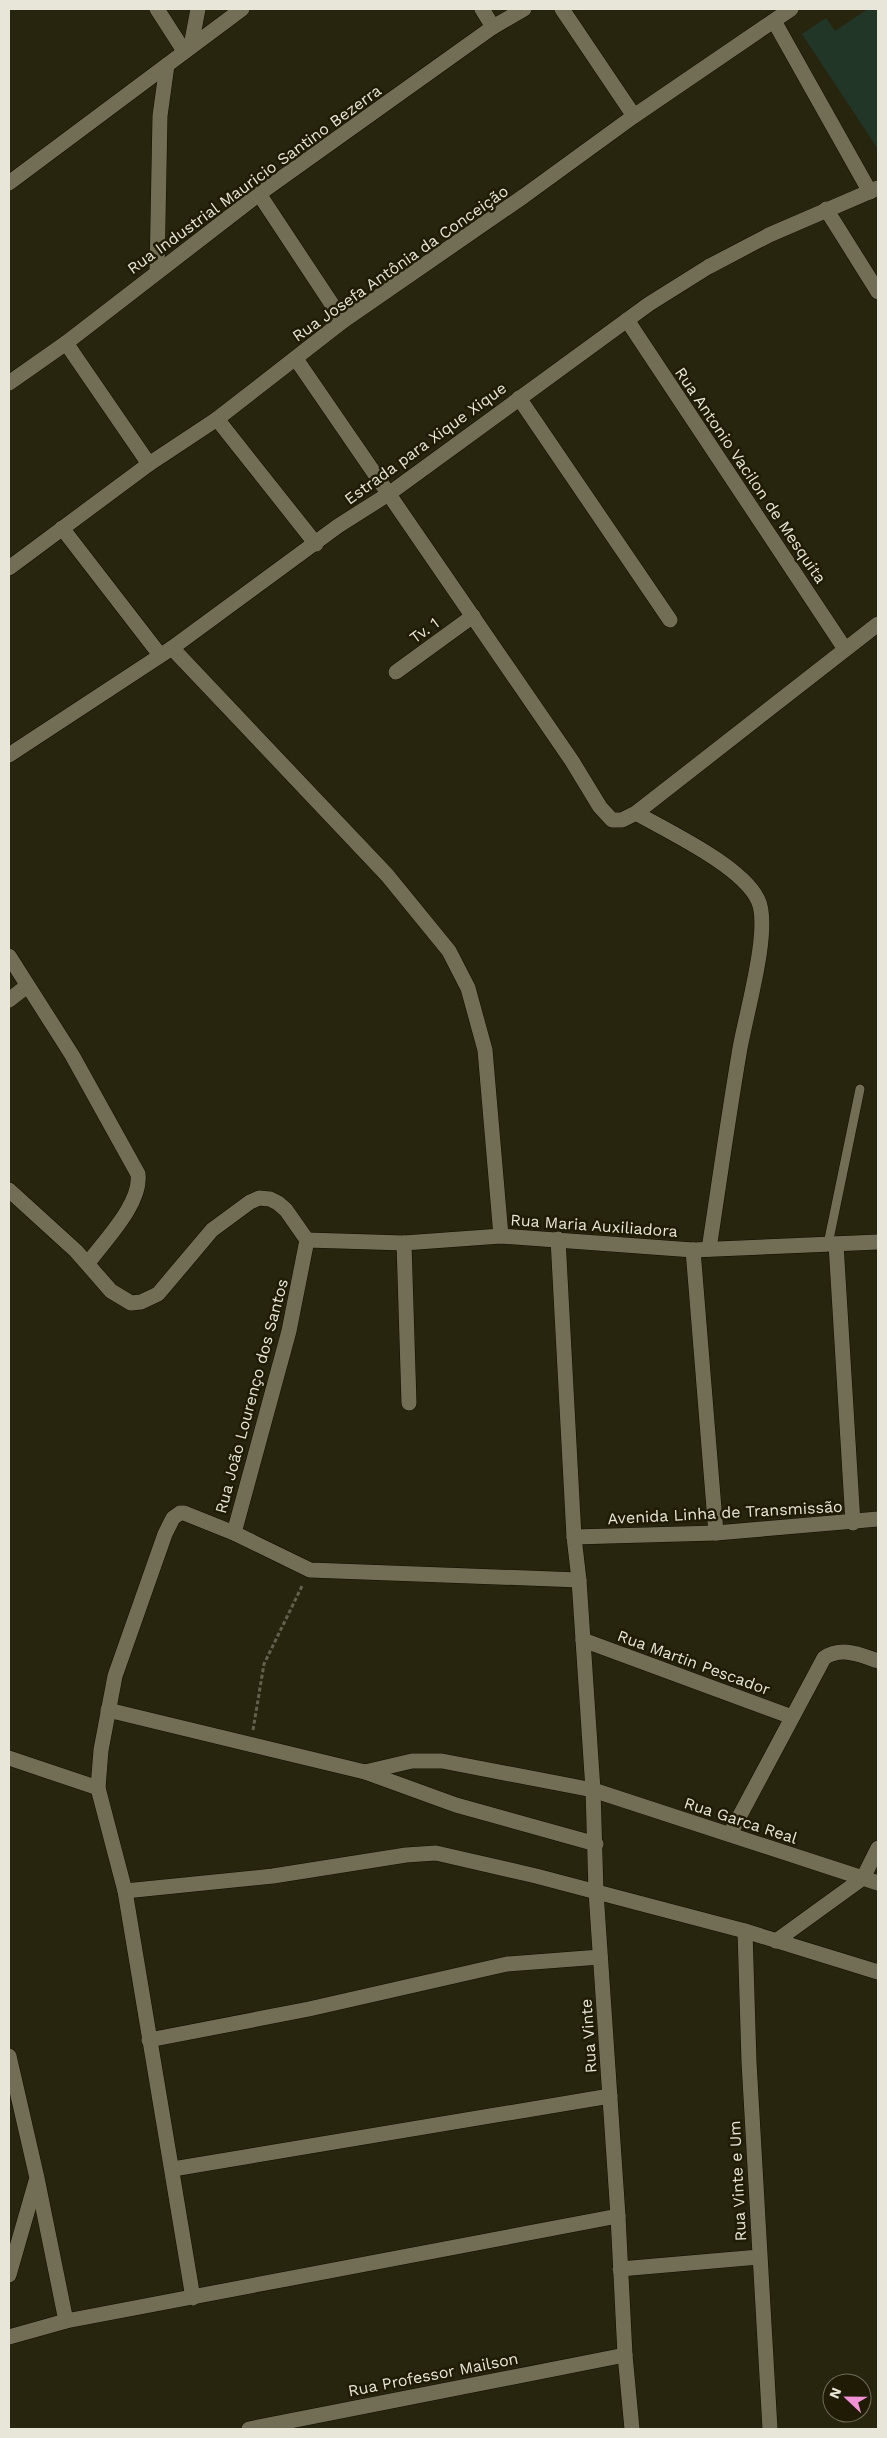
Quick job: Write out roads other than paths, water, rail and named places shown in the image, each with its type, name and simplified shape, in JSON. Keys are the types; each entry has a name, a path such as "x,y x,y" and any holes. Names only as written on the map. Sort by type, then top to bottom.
{"street":[{"path":"157,9 187,48"},
{"path":"187,48 198,9"},
{"path":"9,183 187,48 242,9"},
{"path":"482,9 493,28"},
{"name":"Rua Industrial Mauricio Santino Bezerra","path":"9,383 66,343 259,194 493,28 524,9"},
{"path":"562,9 634,116"},
{"name":"Rua Josefa Antônia da Conceição","path":"9,568 149,464 216,419 343,321 524,196 634,116 791,9"},
{"path":"774,21 874,190"},
{"path":"156,272 160,116 167,65"},
{"name":"Estrada para Xique Xique","path":"9,755 166,651 390,493 627,320 708,267 769,235 874,190"},
{"path":"259,194 343,321"},
{"path":"826,209 878,292"},
{"name":"Rua Antonio Vacilon de Mesquita","path":"627,320 845,649"},
{"path":"66,343 149,464"},
{"path":"296,359 390,493 608,818 616,822 636,813 878,624"},
{"path":"519,398 670,620"},
{"path":"216,419 316,544"},
{"path":"62,528 166,651 387,875 449,951 468,988 485,1050 501,1236"},
{"name":"Tv. 1","path":"396,672 473,616"},
{"path":"636,813 730,870 751,889 759,902 762,919 760,950 739,1051 709,1249"},
{"path":"9,956 72,1055 138,1174 138,1191 131,1205 88,1263"},
{"path":"9,1000 27,986"},
{"path":"9,1190 88,1263 111,1291 122,1300 131,1303 141,1302 158,1294 212,1230 250,1202 259,1198 270,1199 278,1203 286,1210 307,1240"},
{"name":"Rua Maria Auxiliadora","path":"307,1240 404,1243 501,1236 693,1250 878,1242"},
{"name":"Rua Vinte","path":"558,1239 574,1537 579,1580 594,1790 596,1892 600,1957 618,2216 625,2354 632,2429"},
{"name":"Rua João Lourenço dos Santos","path":"108,1710 115,1676 165,1534 173,1518 180,1513 234,1533 289,1331 307,1240"},
{"path":"404,1243 409,1403"},
{"path":"832,1244 853,1523"},
{"path":"693,1250 716,1533"},
{"name":"Avenida Linha de Transmissão","path":"574,1537 716,1533 853,1523 878,1519"},
{"path":"234,1533 310,1570 579,1580"},
{"name":"Rua Martin Pescador","path":"583,1640 792,1717"},
{"path":"730,1834 824,1658 836,1652 844,1651 878,1661"},
{"path":"193,2298 173,2169 149,2040 125,1892 98,1788 108,1710 250,1746 365,1772 456,1805 596,1844"},
{"path":"9,1758 98,1788"},
{"name":"Rua Garca Real","path":"365,1772 412,1761 442,1761 594,1790 878,1883"},
{"path":"776,1941 863,1878 878,1848"},
{"path":"125,1892 273,1876 406,1855 436,1853 745,1931 878,1972"},
{"name":"Rua Vinte e Um","path":"745,1931 749,2062 770,2429"},
{"path":"149,2040 309,2008 507,1964 600,1957"},
{"path":"9,2056 37,2178 66,2321"},
{"path":"173,2169 610,2096"},
{"path":"9,2275 37,2178"},
{"path":"9,2337 66,2321 618,2216"},
{"path":"620,2269 759,2257"},
{"name":"Rua Professor Mailson","path":"249,2429 625,2354"}],"lane":[{"path":"832,1244 860,1089"}]}
